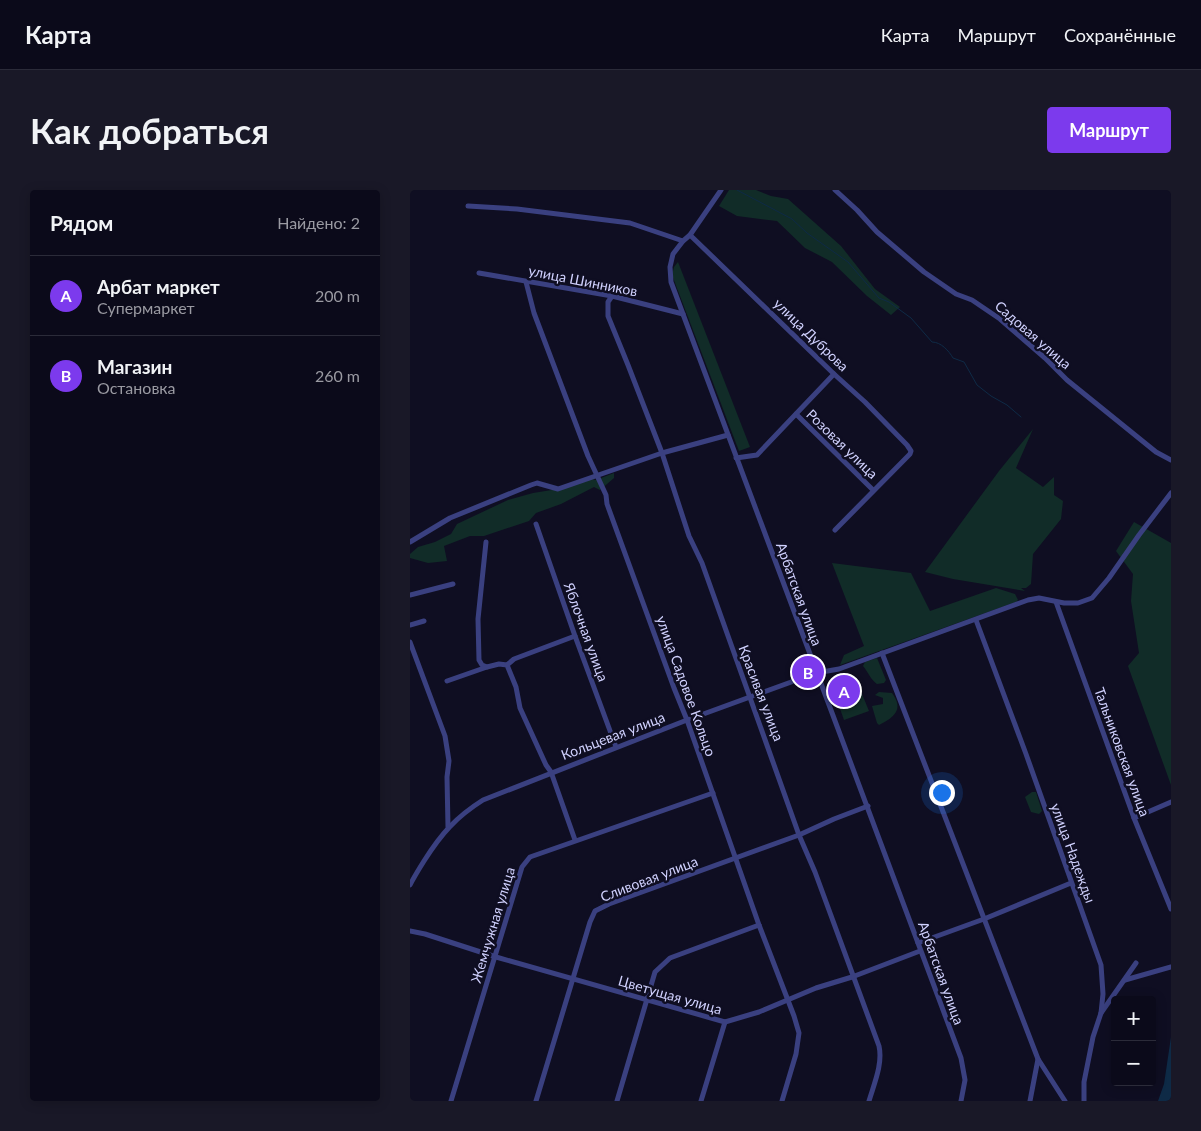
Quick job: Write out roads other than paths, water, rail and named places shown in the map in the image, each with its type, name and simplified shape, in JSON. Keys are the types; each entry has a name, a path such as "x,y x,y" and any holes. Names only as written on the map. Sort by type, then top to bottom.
{"street":[{"name":"Арбатская улица","path":"721,190 690,235 673,254 670,267 671,282 961,1058 965,1080 961,1101"},
{"name":"Садовая улица","path":"835,190 877,232 924,272 956,294 972,300 1000,319 1067,380 1156,452 1171,460"},
{"path":"468,206 526,210 630,223 683,241"},
{"name":"улица Дуброва","path":"690,235 865,402 907,445 911,451 910,454 874,490"},
{"name":"улица Шинников","path":"479,273 612,296 683,314"},
{"name":"улица Садовое Кольцо","path":"526,282 534,312 588,456 598,476 668,672 688,720 735,858 799,1033 796,1054 782,1101"},
{"name":"Красивая улица","path":"612,296 608,302 608,316 662,453 689,536 702,563 881,1055 869,1101"},
{"path":"736,458 757,455 834,374"},
{"name":"Розовая улица","path":"796,414 874,490"},
{"path":"410,542 450,518 531,485 538,483 558,489 662,453 728,435"},
{"path":"835,530 874,490"},
{"name":"Кольцевая улица","path":"410,885 438,839 448,827 464,812 483,800 616,747 816,673 840,668 1028,600 1039,598 1056,602 1078,603 1092,598 1109,578 1138,535 1171,493"},
{"name":"Яблочная улица","path":"536,524 616,747"},
{"path":"486,542 478,619 478,650 479,660 482,665 487,667"},
{"path":"410,595 453,584"},
{"name":"Тальниковская улица","path":"1056,602 1134,818 1171,909"},
{"path":"410,625 424,620"},
{"name":"улица Надежды","path":"976,620 1101,965 1103,994 1101,1013 1093,1037 1084,1082 1084,1101"},
{"path":"447,681 487,667 499,664 507,665 514,659 575,636"},
{"path":"410,642 447,747 449,761 446,777 448,827"},
{"path":"882,653 1038,1059 1065,1101"},
{"path":"507,665 516,687 520,708 551,772 576,840"},
{"name":"Жемчужная улица","path":"451,1101 525,862 530,858 576,840 713,793"},
{"path":"1134,818 1171,802"},
{"name":"Сливовая улица","path":"536,1101 572,978 590,922 596,911 609,904 800,835 834,818 868,806"},
{"path":"918,943 1071,884"},
{"path":"617,1101 655,972 670,958 759,925"},
{"name":"Цветущая улица","path":"410,931 725,1022 759,1012 816,988 852,977 920,951"},
{"path":"1101,1013 1136,963"},
{"path":"1125,980 1171,967"},
{"path":"701,1101 725,1022"},
{"path":"1030,1101 1038,1059"}],"water":[{"path":"1171,1037 1171,1101 1158,1101 1164,1084"}],"waterway":[{"path":"737,190 792,219 807,233 848,262 879,298 889,302 911,318 932,342 942,345 953,358 964,362 977,385 1021,417"}],"place":[{"name":"Магазин","path":"808,672"},
{"name":"Арбат маркет","path":"844,691"}]}
